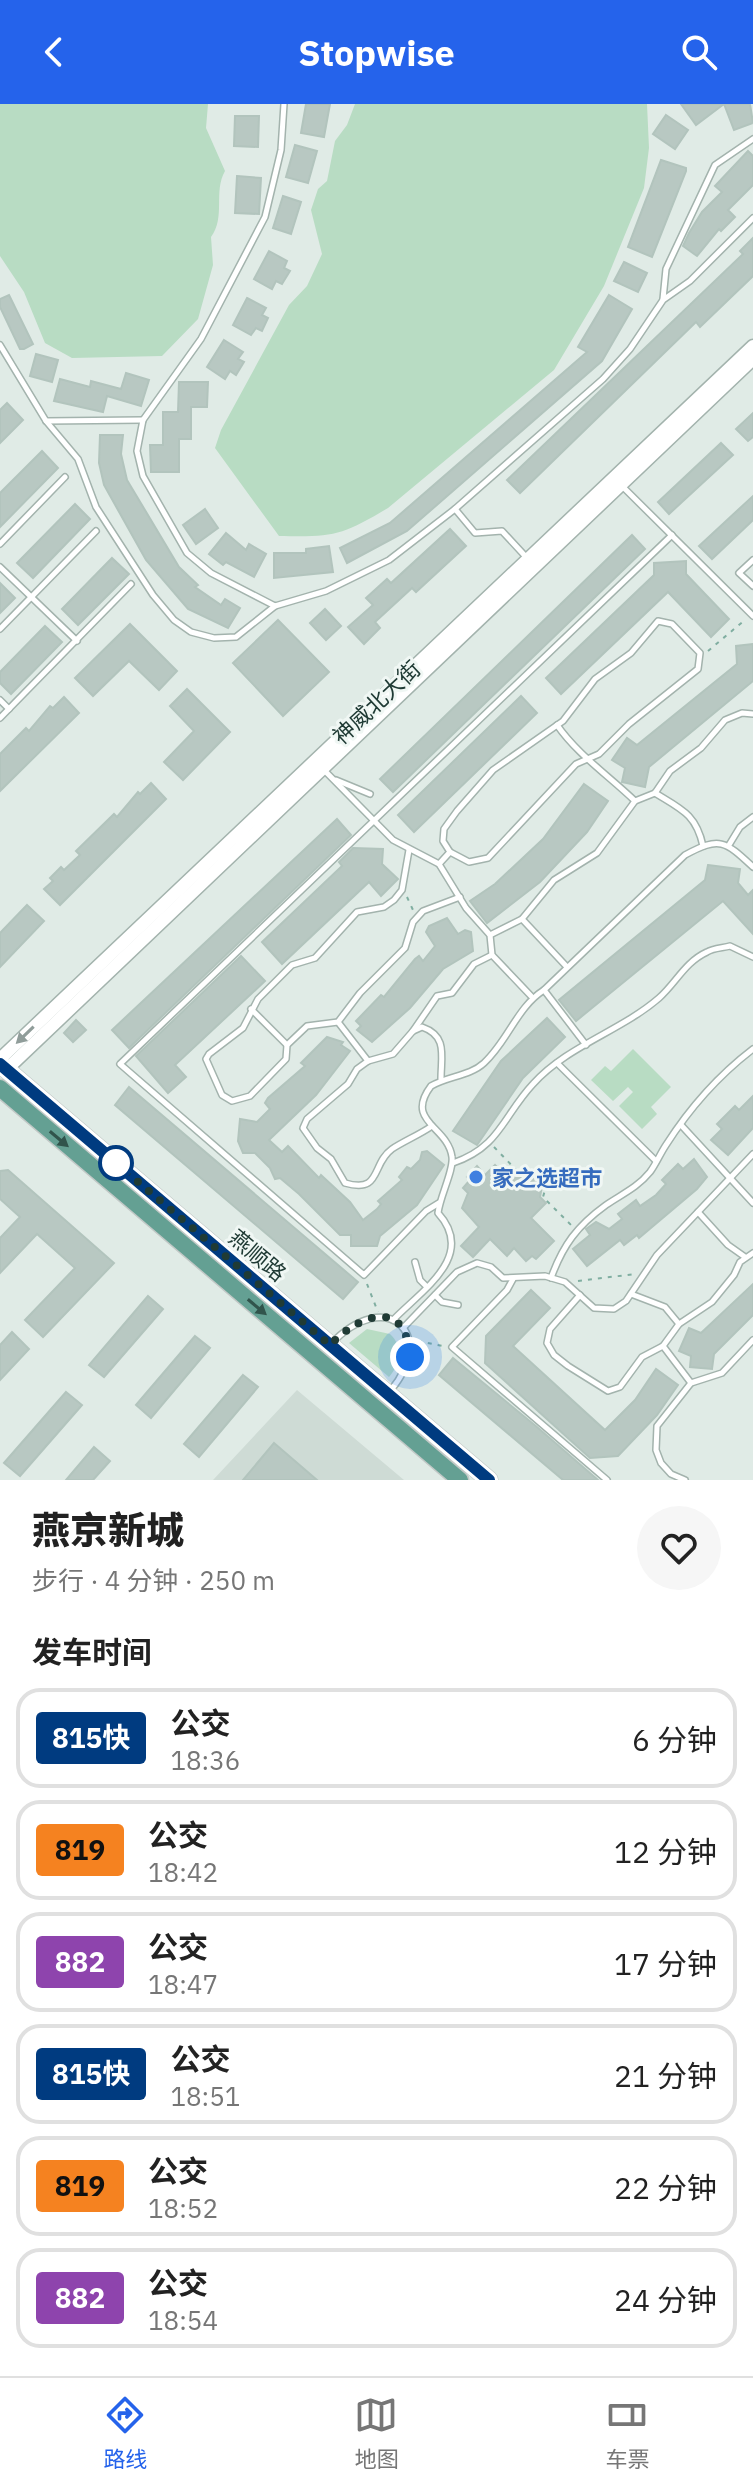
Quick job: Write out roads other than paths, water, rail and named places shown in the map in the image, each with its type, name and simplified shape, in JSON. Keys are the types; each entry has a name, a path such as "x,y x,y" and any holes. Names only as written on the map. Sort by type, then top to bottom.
{"main road":[{"name":"燕顺路","path":"2,1064 489,1480"},
{"name":"燕顺路","path":"0,1088 460,1480"}],"street":[{"name":"神威北大街","path":"2,1064 753,346"},
{"name":"神威北大街","path":"2,1064 322,767 753,359"}],"lane":[{"path":"275,606 211,573 187,553 143,476 137,451 143,420 201,339 265,217 281,150 284,104"},
{"path":"663,300 666,269 715,165 753,139"},
{"path":"0,345 46,421 78,459 96,507 153,595 174,620 191,632 214,638 236,637 275,606 326,591 389,560 455,509 603,379 630,349 663,300 690,281 753,218"},
{"path":"46,421 143,420"},
{"path":"0,544 65,477"},
{"path":"621,484 753,616"},
{"path":"455,509 475,533 502,531 529,559"},
{"path":"0,629 96,531"},
{"path":"439,1203 426,1211 364,1275 120,1064 672,535"},
{"path":"753,560 739,573 753,586"},
{"path":"0,567 77,641"},
{"path":"0,718 131,584"},
{"path":"658,621 672,624 700,653 698,669 590,758 576,764 488,858 469,862 450,852 443,841 444,829 478,785 493,770 557,725 595,679 631,653 658,621"},
{"path":"0,700 9,709"},
{"path":"490,935 522,919 554,880 597,853 635,801 655,793 670,771 701,748 725,720 742,713 753,714"},
{"path":"557,725 571,746 590,758 635,801"},
{"path":"322,767 374,822 409,850 439,864 490,935 492,955 531,996"},
{"path":"332,778 370,794"},
{"path":"655,793 690,816 698,826 703,846"},
{"path":"729,845 740,827 753,817"},
{"path":"393,1320 449,1264 454,1241 450,1226 438,1213 453,1163 444,1139 424,1117 422,1107 425,1094 441,1080 482,1065 510,1032 531,996 544,990 665,872 713,841 729,845 753,867"},
{"path":"409,850 402,890 384,907 357,912 315,958 292,965 250,1009 243,1028 206,1059 222,1095 232,1101 250,1096 286,1059 287,1045 307,1026 338,1022 360,993 405,948 417,918 431,907 460,897"},
{"path":"439,864 450,852"},
{"path":"522,919 567,967"},
{"path":"453,1163 472,1156 489,1143 505,1126 532,1084 557,1063 651,1004 663,995 676,975 707,952 730,946 753,957"},
{"path":"432,1126 387,1154 374,1178 359,1186 345,1183 331,1159 317,1148 303,1128 307,1119 336,1097 368,1061 393,1054 437,996 452,993 464,973 492,955"},
{"path":"544,990 586,1045"},
{"path":"250,1009 287,1045"},
{"path":"338,1022 368,1061"},
{"path":"413,1031 422,1027 434,1031 440,1039 441,1080"},
{"path":"551,1278 563,1247 576,1229 608,1204 631,1192 681,1125 732,1066 753,1049"},
{"path":"557,1063 656,1162"},
{"path":"681,1125 753,1203"},
{"path":"403,1328 457,1272 477,1263 491,1267 503,1278 551,1278 565,1282 594,1308 605,1311 614,1309 631,1294 644,1273 753,1154"},
{"path":"698,1212 728,1245 745,1257"},
{"path":"580,1295 550,1329 547,1343 554,1355 608,1391 620,1387 642,1357 663,1346 679,1324 726,1287 745,1257 753,1253"},
{"path":"415,1262 420,1280 426,1286"},
{"path":"449,1264 457,1272"},
{"path":"513,1279 507,1290 452,1347 607,1480"},
{"path":"631,1294 665,1307 679,1324"},
{"path":"435,1295 442,1302 458,1305"},
{"path":"330,1345 347,1328 365,1317 393,1320 403,1328 409,1339 410,1357 403,1376 388,1394"},
{"path":"685,1480 671,1474 661,1463 654,1435 657,1426 691,1383 722,1373 753,1340"},
{"path":"663,1346 691,1383"}],"place":[{"name":"家之选超市","path":"476,1177"}]}
